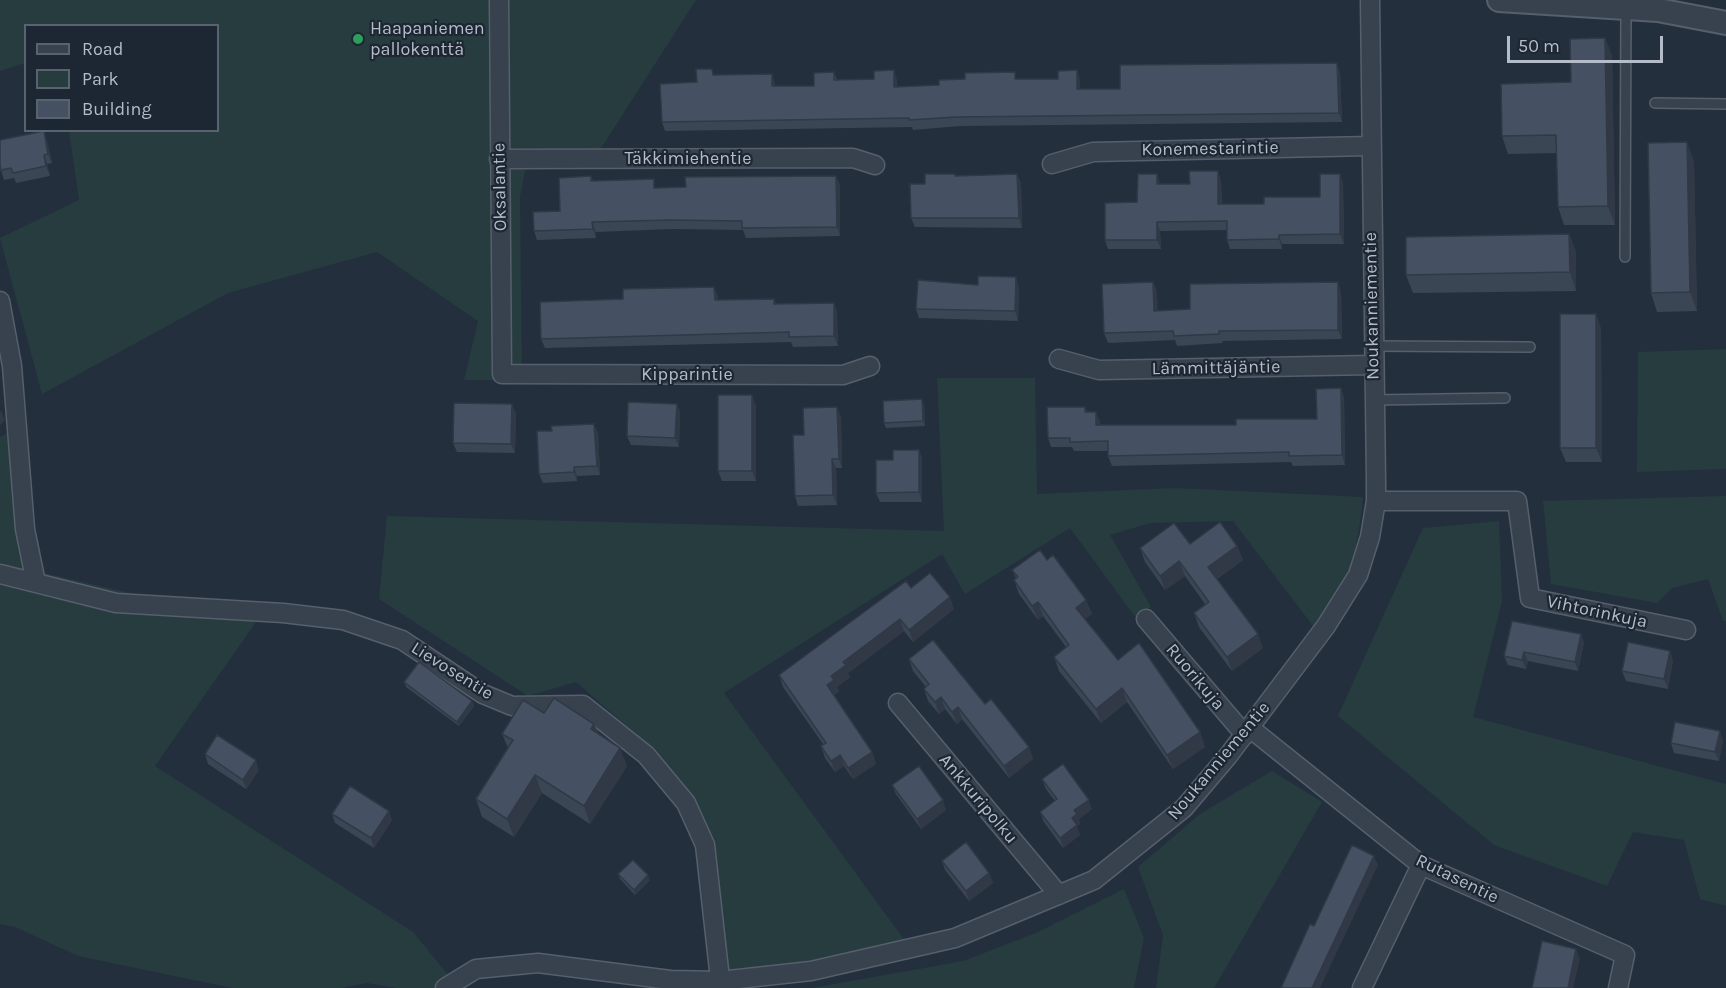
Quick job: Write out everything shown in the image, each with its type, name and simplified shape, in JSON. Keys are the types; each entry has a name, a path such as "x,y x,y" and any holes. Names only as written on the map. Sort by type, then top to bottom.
{"street":[{"name":"Oksalantie","path":"499,0 502,374"},
{"name":"Noukanniementie","path":"445,988 476,969 538,963 670,980 721,984 811,971 955,938 1094,880 1145,842 1184,808 1247,731 1326,626 1358,574 1370,537 1376,501 1370,0"},
{"path":"1499,0 1626,8 1658,5 1726,23"},
{"name":"Konemestarintie","path":"1052,164 1093,152 1370,146"},
{"name":"Täkkimiehentie","path":"500,159 853,158 875,165"},
{"path":"0,301 12,366 25,529 36,583"},
{"name":"Lämmittäjäntie","path":"1059,359 1099,370 1373,365"},
{"name":"Kipparintie","path":"502,374 843,375 870,366"},
{"name":"Vihtorinkuja","path":"1376,501 1517,501 1530,598 1686,630"},
{"name":"Lievosentie","path":"0,574 116,603 283,613 343,620 402,640 483,694 512,706 583,705 646,755 686,803 705,845 721,984"},
{"name":"Ruorikuja","path":"1146,619 1247,731"},
{"name":"Ankkuripolku","path":"898,703 1059,895"},
{"name":"Rutasentie","path":"1247,731 1421,865 1625,955 1618,988"},
{"path":"1362,988 1421,865"}],"lane":[{"path":"1625,257 1626,8"},
{"path":"1655,103 1726,104"},
{"path":"1373,346 1530,347"},
{"path":"1373,400 1505,398"}],"green space":[{"path":"0,0 696,0 591,164 526,166 520,196 522,380 464,380 478,321 377,252 228,293 42,394 0,238 79,200 69,132 219,132 219,24 24,24 24,63 0,71"},
{"path":"1726,349 1726,469 1637,472 1638,352"},
{"path":"937,378 1035,378 1037,494 1176,488 1363,497 1359,532 1350,566 1335,598 1313,626 1233,521 1150,523 1110,535 1151,607 1136,618 1070,528 965,594 942,554 724,693 906,942 808,963 729,972 711,842 652,748 576,682 528,696 379,599 387,516 944,531"},
{"path":"8,433 22,568 256,622 155,766 413,932 459,988 397,988 366,983 341,988 232,988 78,956 15,927 0,924 0,437"},
{"path":"1726,496 1726,621 1723,621 1708,579 1672,588 1657,603 1551,584 1543,501"},
{"path":"1499,521 1502,601 1473,717 1726,784 1726,906 1700,899 1684,840 1633,832 1607,886 1494,845 1338,716 1423,528"},
{"path":"1272,771 1322,802 1214,988 1156,988 1163,935 1138,867 1200,814"},
{"path":"1124,889 1144,938 1134,988 812,988 963,961 1036,933"}],"building":[{"path":"1605,38 1608,206 1558,207 1556,135 1502,136 1501,84 1571,82 1570,39"},
{"path":"1337,63 1339,113 662,122 660,84 697,82 696,69 712,69 713,75 772,74 772,86 814,86 814,73 834,72 834,80 874,79 874,71 894,70 894,87 939,85 939,80 965,79 965,73 1015,72 1015,79 1058,79 1058,71 1077,70 1077,89 1120,89 1120,65"},
{"path":"44,132 48,154 44,155 46,166 13,173 11,168 1,170 0,140"},
{"path":"1687,142 1690,292 1651,293 1648,143"},
{"path":"1189,171 1218,171 1218,204 1264,204 1264,197 1320,197 1320,174 1340,174 1340,234 1279,235 1279,239 1227,240 1227,221 1157,222 1157,240 1105,240 1105,203 1137,202 1138,174 1157,174 1157,184 1190,184"},
{"path":"925,174 955,174 955,176 1017,174 1019,218 911,218 910,184 925,184"},
{"path":"591,176 591,181 654,179 654,188 686,187 685,177 836,176 837,227 742,228 742,221 669,220 592,222 593,229 534,231 533,212 560,211 559,178"},
{"path":"1569,234 1570,272 1406,275 1406,237"},
{"path":"978,276 1016,277 1015,311 916,309 918,280 978,285"},
{"path":"1153,282 1154,311 1190,309 1190,284 1338,282 1338,330 1219,331 1219,334 1174,336 1173,331 1104,333 1102,284"},
{"path":"714,287 715,300 774,299 774,304 834,303 834,336 789,337 789,332 541,339 540,302 623,299 623,289"},
{"path":"1560,314 1596,314 1596,448 1560,448"},
{"path":"1341,388 1342,455 1289,456 1289,452 1108,456 1108,441 1070,442 1070,438 1048,438 1047,407 1085,407 1085,412 1096,412 1096,425 1236,425 1236,419 1317,419 1316,389"},
{"path":"718,395 752,395 752,471 718,471"},
{"path":"922,399 923,421 884,423 883,401"},
{"path":"628,402 677,404 675,438 627,436"},
{"path":"454,403 512,404 511,444 453,443"},
{"path":"837,407 839,459 832,459 833,495 795,496 793,435 804,435 803,408"},
{"path":"594,424 597,466 574,467 574,472 539,474 537,431 552,431 551,426"},
{"path":"893,450 919,450 919,492 876,493 876,460 893,460"},
{"path":"1220,522 1237,546 1208,567 1258,634 1227,657 1194,613 1209,602 1179,561 1160,576 1140,548 1174,523 1190,544"},
{"path":"1040,550 1047,560 1053,555 1086,600 1076,608 1118,660 1139,643 1200,732 1167,755 1122,688 1096,709 1054,657 1069,645 1038,602 1032,606 1014,580 1018,577 1012,570"},
{"path":"930,573 950,597 909,630 900,619 843,662 846,665 831,676 834,680 827,685 872,752 848,768 840,755 831,761 821,746 826,743 779,675 906,581 911,588"},
{"path":"1512,621 1581,634 1575,662 1524,652 1522,660 1504,656"},
{"path":"933,640 985,704 991,699 1029,747 1004,766 958,707 952,712 941,697 935,702 924,689 929,684 909,659"},
{"path":"1628,642 1670,651 1664,679 1622,671"},
{"path":"419,662 472,701 457,722 404,682"},
{"path":"554,698 594,724 591,729 620,748 584,806 535,775 507,819 476,799 513,740 502,734 523,700 544,713"},
{"path":"1675,722 1720,731 1715,752 1671,743"},
{"path":"217,735 256,760 243,780 205,754"},
{"path":"1063,764 1089,800 1074,810 1077,814 1072,818 1077,825 1060,838 1040,812 1057,799 1042,779"},
{"path":"919,766 943,800 917,819 892,785"},
{"path":"350,786 389,811 371,838 332,814"},
{"path":"966,842 989,873 966,891 942,861"},
{"path":"1352,845 1374,856 1312,988 1281,988 1310,924 1314,926"},
{"path":"633,860 648,875 634,890 618,874"},
{"path":"1542,941 1576,949 1568,988 1532,988"}],"place":[{"name":"Haapaniemen pallokenttä","path":"358,39"}]}
